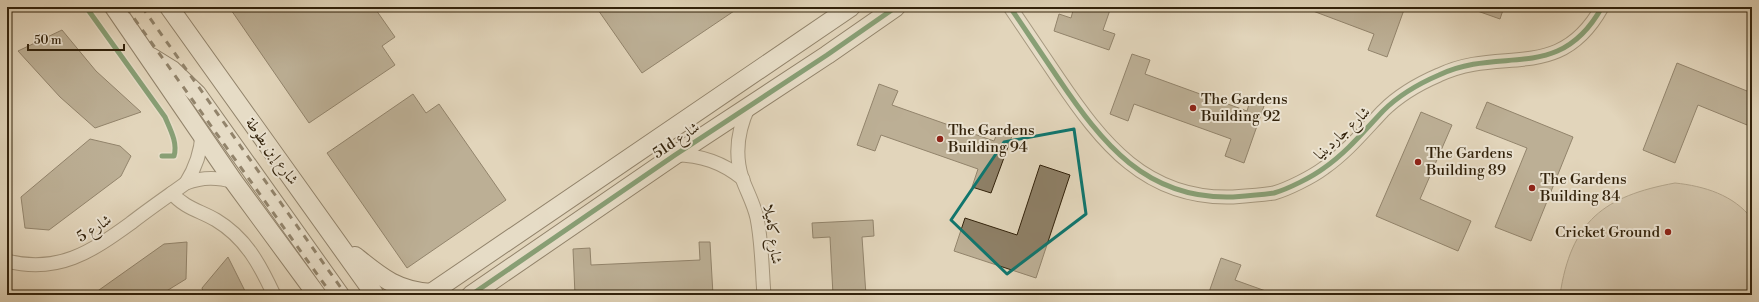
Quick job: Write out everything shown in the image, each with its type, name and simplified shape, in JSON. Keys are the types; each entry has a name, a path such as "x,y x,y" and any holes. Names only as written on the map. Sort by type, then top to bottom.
{"main road":[{"path":"114,7 234,182 317,295"},
{"name":"شارع إبن بطوطة","path":"169,7 375,295"},
{"name":"51d شارع","path":"430,294 852,7"},
{"name":"51d شارع","path":"471,295 674,155 896,7"},
{"path":"145,54 172,70 197,94 340,295"},
{"path":"337,240 380,277 390,283 410,290 430,294"}],"street":[{"name":"شارع جاردينيا","path":"1010,7 1094,130 1125,160 1155,181 1174,188 1198,194 1222,197 1275,192 1296,183 1328,165 1360,137 1384,110 1405,93 1446,71 1469,66 1535,58 1560,51 1577,40 1592,25 1602,7"},
{"name":"شارع كاميلا","path":"750,105 740,127 738,139 739,166 742,179 749,193 757,219 764,295"},
{"name":"شارع 5","path":"186,183 200,155 202,134"},
{"name":"شارع كاميلا","path":"674,155 707,158 726,167 742,179"},
{"name":"شارع 5","path":"7,261 19,264 46,265 72,259 106,241 186,183 205,178 225,179 234,182"},
{"path":"172,193 184,205 217,220 240,239 259,263 274,295"}],"highlighted area":[{"path":"1074,129 1086,214 1007,274 951,220 1004,142"}],"shaded area":[{"name":"Cricket Ground","path":"1675,183 1686,184 1718,193 1736,204 1752,219 1752,295 1560,295 1565,269 1573,248 1582,230 1595,216 1610,205 1629,196"}],"building":[{"path":"229,7 374,7 395,37 382,46 395,65 309,123"},
{"path":"596,7 740,7 642,73"},
{"path":"1074,7 1111,7 1103,30 1115,34 1109,50 1054,31 1059,14 1071,18"},
{"path":"1305,7 1405,7 1387,57 1368,50 1374,34"},
{"path":"1469,7 1504,7 1500,19"},
{"path":"62,30 96,71 141,112 95,128 60,97 18,51"},
{"name":"The Gardens Building 92","path":"1132,54 1150,60 1145,74 1247,111 1250,101 1264,106 1244,163 1225,156 1231,139 1134,104 1128,121 1110,114"},
{"path":"1677,63 1752,93 1752,127 1698,105 1675,163 1643,150"},
{"name":"The Gardens Building 94","path":"879,84 898,91 892,105 994,141 998,131 1012,136 991,193 972,187 978,169 881,135 875,151 857,145"},
{"path":"413,94 426,113 439,104 506,200 407,268 327,153"},
{"name":"The Gardens Building 84","path":"1487,102 1573,137 1531,241 1495,227 1527,148 1476,128"},
{"name":"The Gardens Building 89","path":"1421,112 1452,125 1420,199 1471,221 1458,251 1376,216"},
{"path":"90,139 120,146 131,156 121,176 49,230 25,228 21,197"},
{"path":"1040,165 1070,175 1036,278 954,251 965,218 1017,235"},
{"path":"873,220 874,236 862,237 866,295 833,295 830,237 813,238 812,223"},
{"path":"187,242 186,279 160,295 92,295 164,244"},
{"path":"699,242 710,242 713,295 701,295 700,291 632,295 575,295 573,249 590,248 591,265 700,260"},
{"path":"228,257 247,295 204,295 202,288"},
{"path":"1221,258 1241,265 1235,280 1274,294 1208,295"}],"railway":[{"path":"126,7 332,295"},
{"path":"142,7 346,295"}],"cycle path":[{"path":"86,7 165,117 173,136 175,151 174,156 162,156"},
{"path":"471,295 675,155 827,55 896,7"},
{"path":"1010,7 1075,102 1110,145 1129,163 1151,178 1175,189 1202,195 1233,197 1274,193 1293,186 1313,175 1340,155 1383,111 1396,100 1409,90 1431,78 1462,67 1485,63 1528,59 1548,54 1567,46 1585,31 1602,7"}],"place":[{"name":"The Gardens Building 92","path":"1193,108"},
{"name":"The Gardens Building 94","path":"940,139"},
{"name":"The Gardens Building 89","path":"1418,162"},
{"name":"The Gardens Building 84","path":"1532,188"},
{"name":"Cricket Ground","path":"1668,232"}]}
